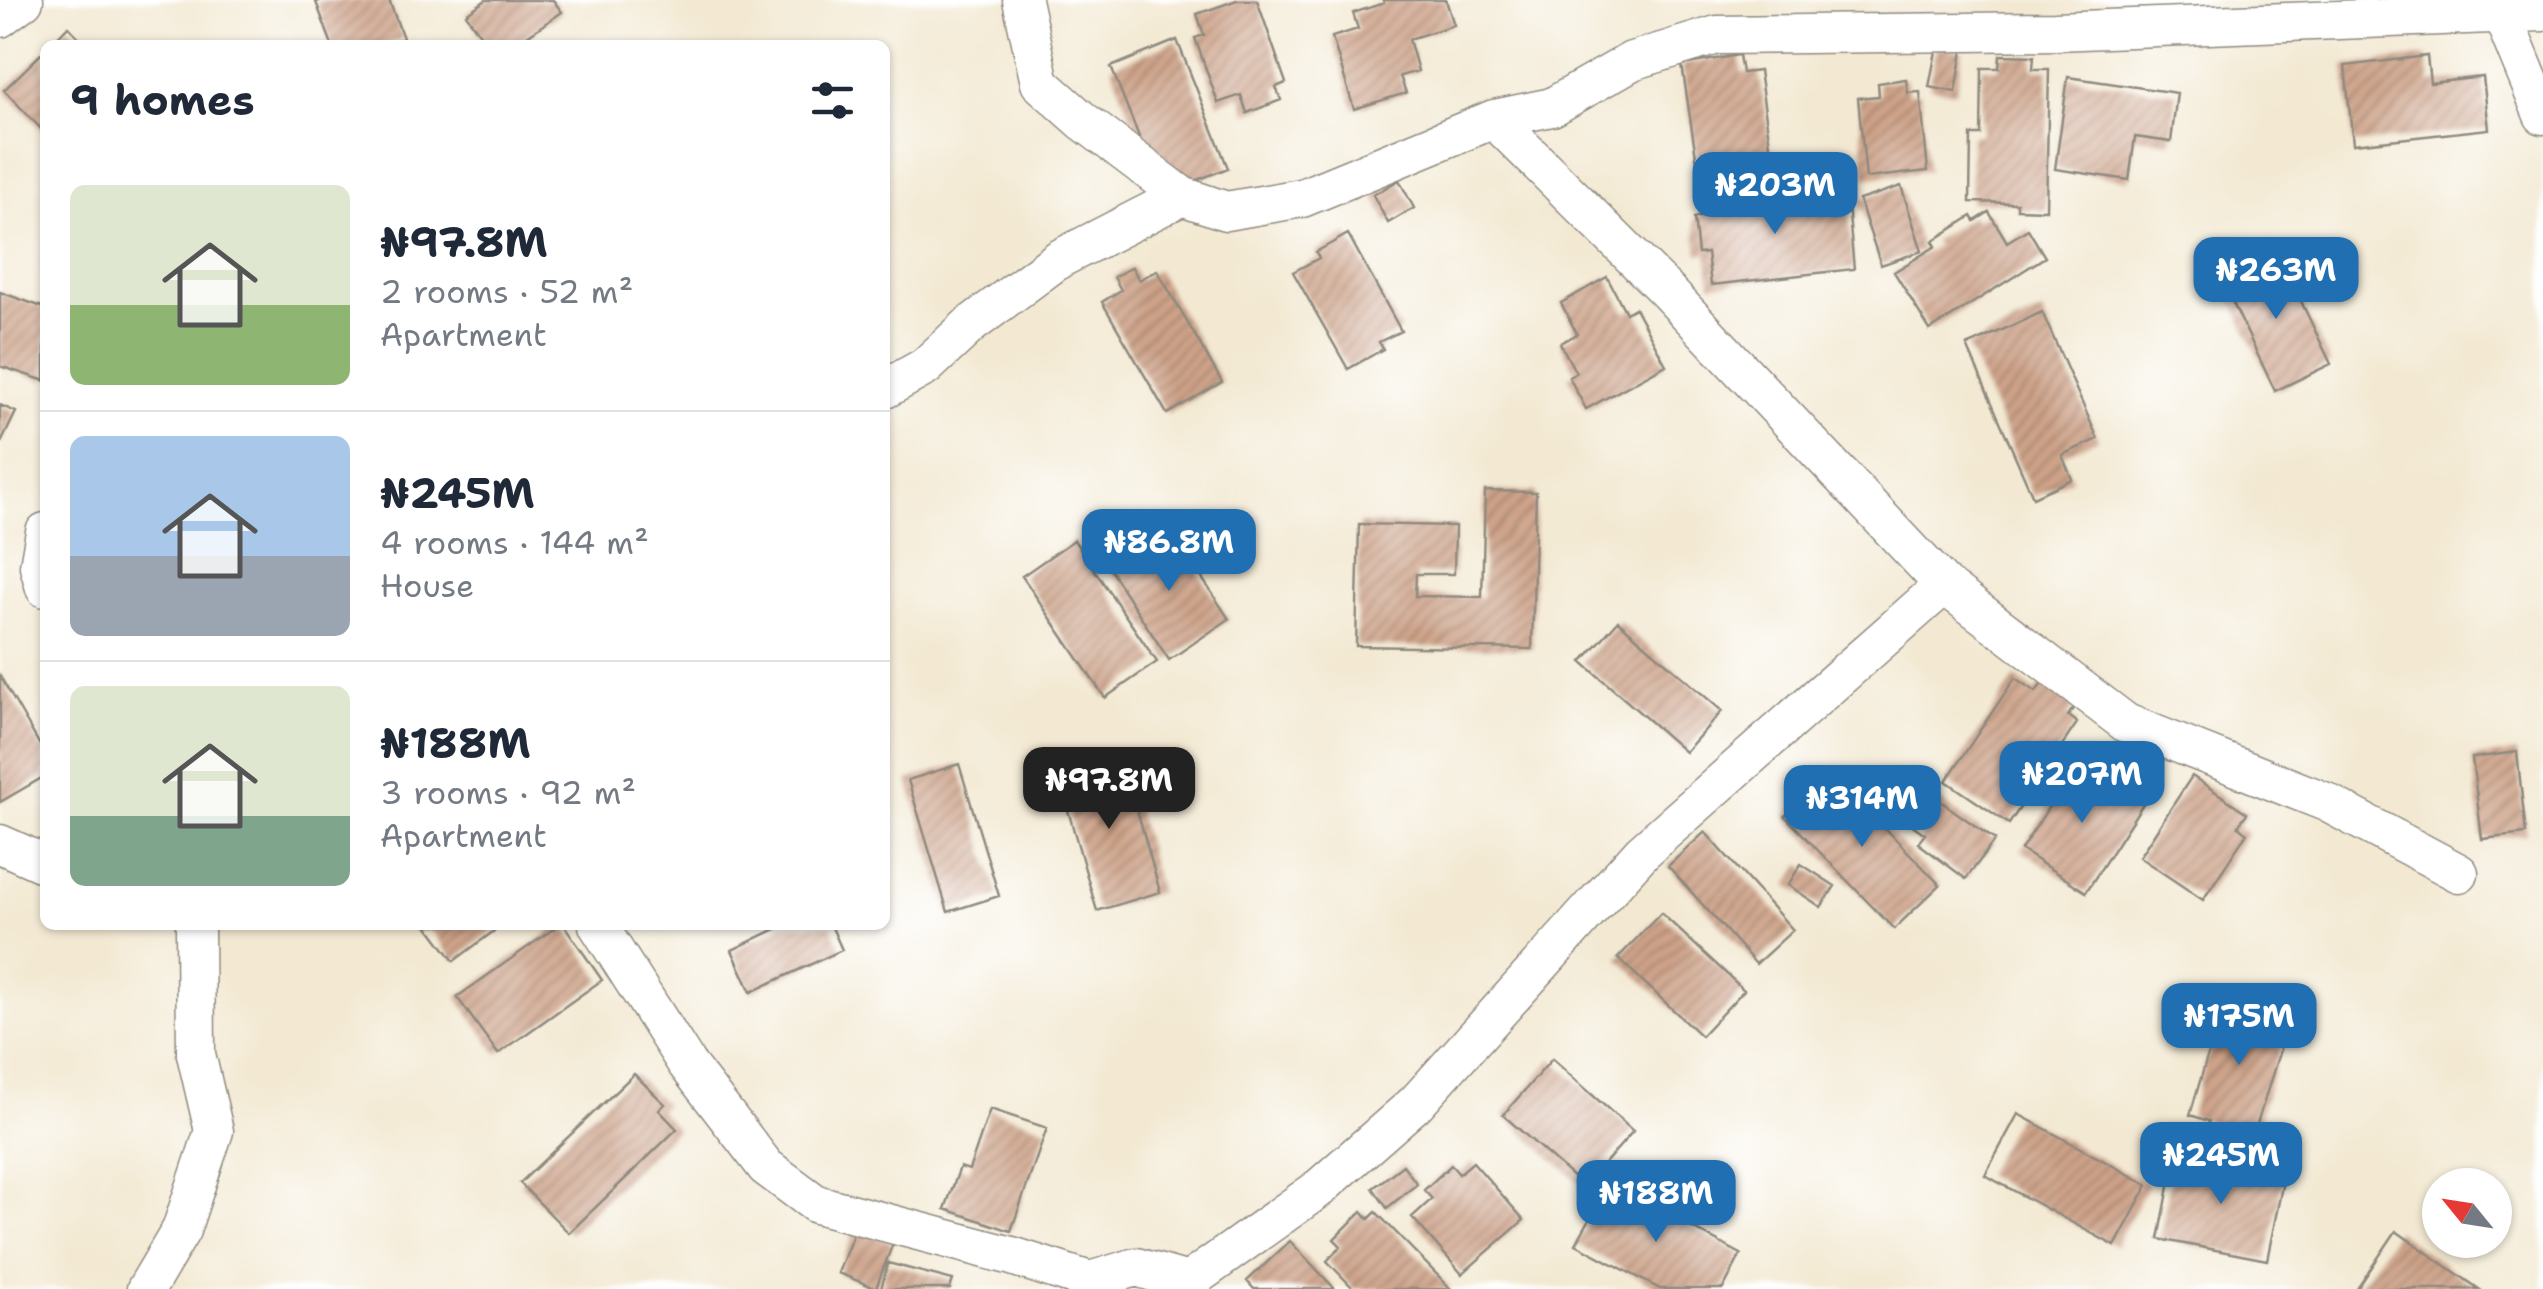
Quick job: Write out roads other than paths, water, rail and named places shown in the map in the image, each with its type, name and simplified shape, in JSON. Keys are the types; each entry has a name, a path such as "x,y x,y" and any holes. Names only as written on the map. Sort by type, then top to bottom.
{"street":[{"path":"0,18 24,0"},
{"path":"1022,0 1040,83 1182,196 1226,211 1302,198 1494,120 1552,107 1632,61 1716,35 2055,31 2543,12"},
{"path":"2502,15 2543,115"},
{"path":"1494,120 1667,291 1944,585 2126,723 2326,802 2460,873"},
{"path":"890,386 925,367 970,325 1059,259 1182,196"},
{"path":"601,930 686,1063 754,1152 766,1167 816,1204 1090,1281 1136,1267 1189,1285 1317,1190 1416,1103 1642,852 1944,585"},
{"path":"0,844 40,862"},
{"path":"146,1289 181,1230 214,1131 196,1054 195,930"}]}
